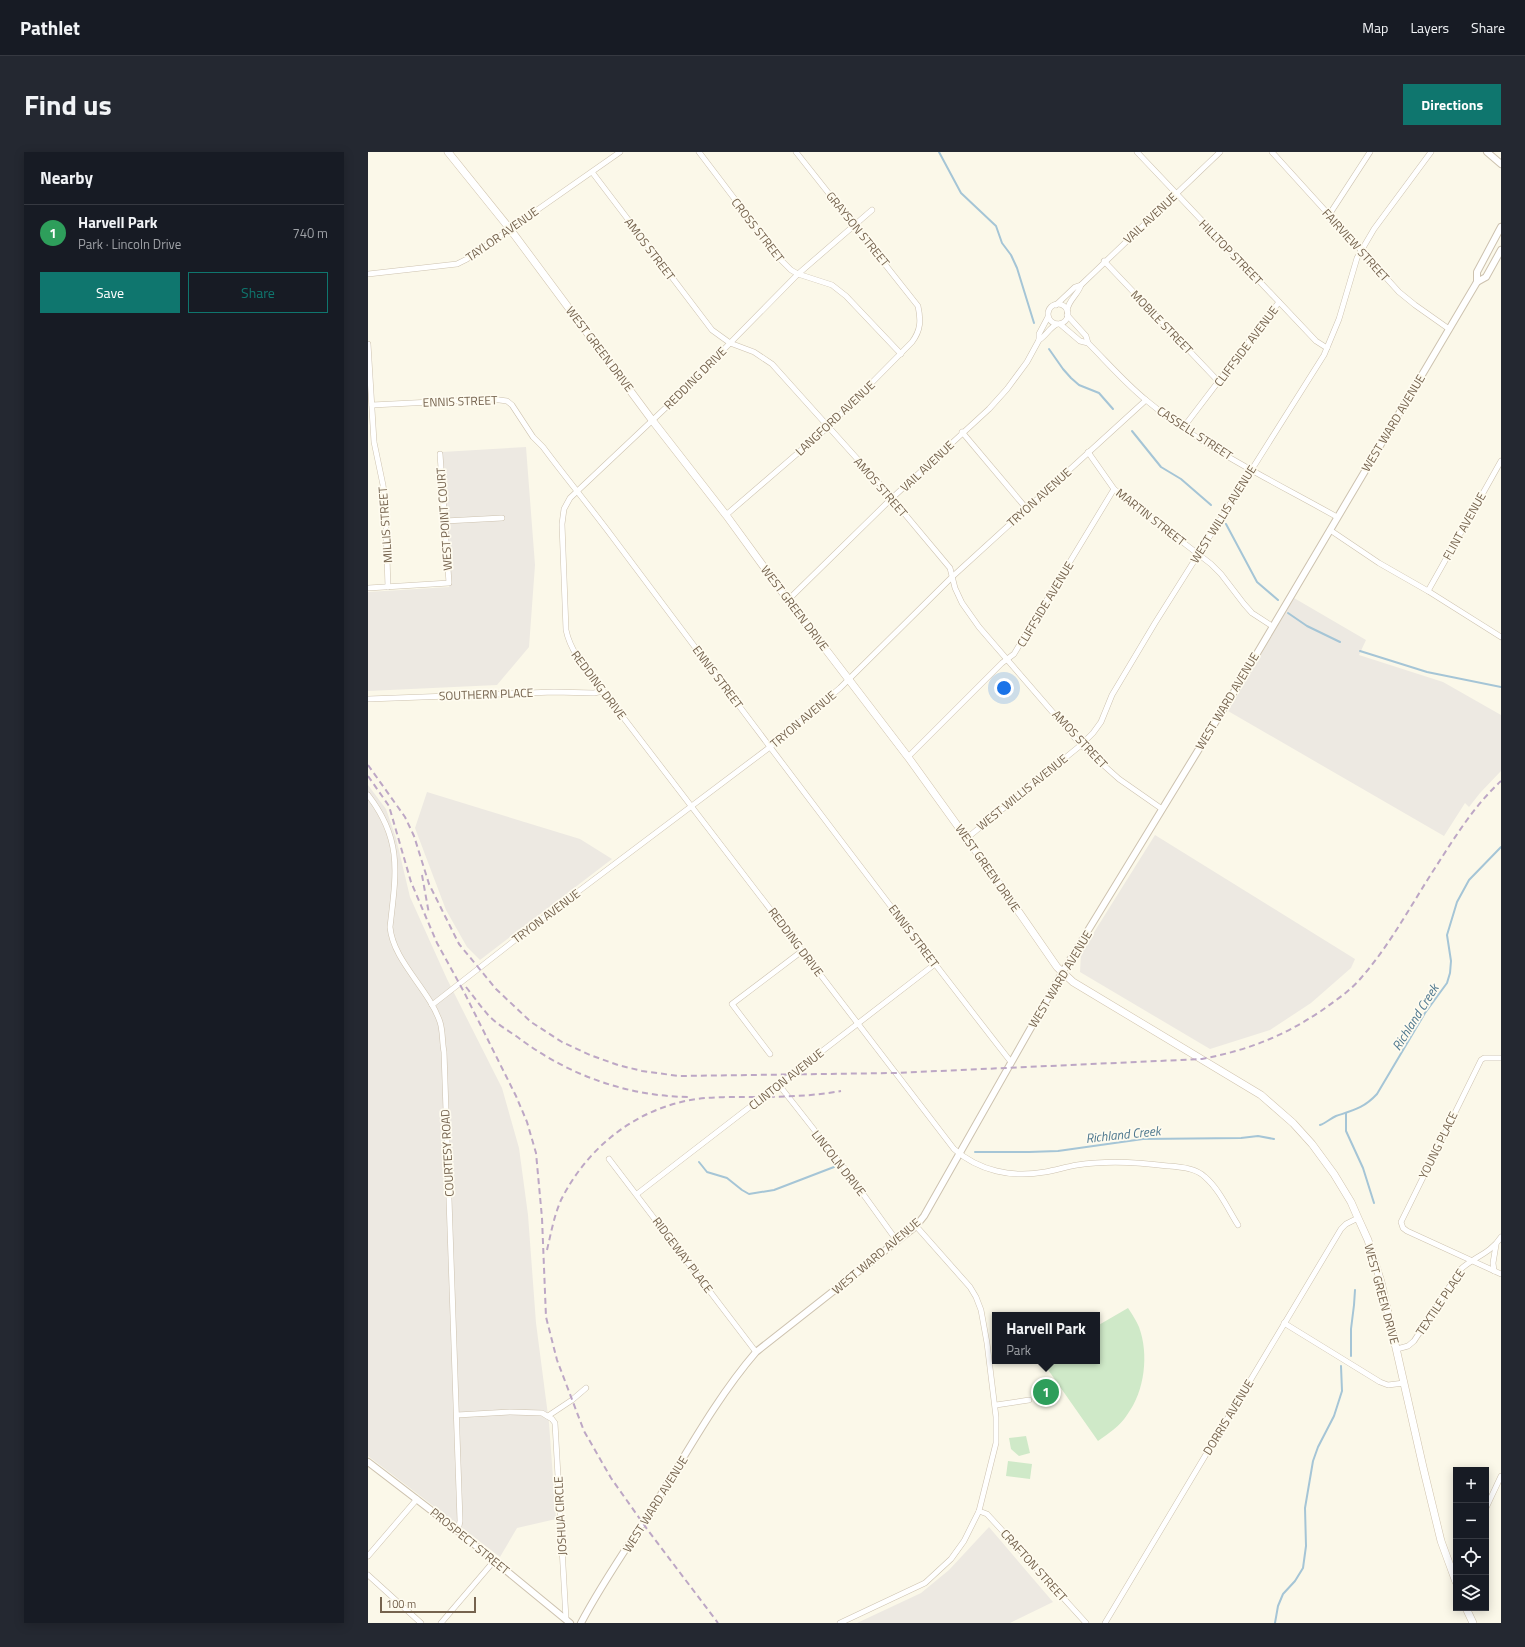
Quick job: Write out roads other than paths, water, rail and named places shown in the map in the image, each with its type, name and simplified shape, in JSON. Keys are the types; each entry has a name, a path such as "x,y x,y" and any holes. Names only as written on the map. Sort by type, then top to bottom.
{"main road":[{"name":"WEST GREEN DRIVE","path":"448,152 510,229 652,420 726,515 788,600 908,757 1062,973 1073,982 1261,1095 1291,1121 1312,1144 1344,1190 1368,1240 1381,1282 1441,1541 1453,1564"},
{"path":"1467,1611 1473,1623"}],"street":[{"name":"TAYLOR AVENUE","path":"368,274 457,264 476,254 620,152"},
{"name":"CROSS STREET","path":"699,152 781,260 791,270 798,274 832,285 846,296 901,354"},
{"name":"GRAYSON STREET","path":"796,152 853,226 890,269 918,308"},
{"name":"HILLTOP STREET","path":"1137,152 1316,341 1327,348"},
{"name":"VAIL AVENUE","path":"1067,313 1070,300 1079,290 1081,285 1104,261 1220,152"},
{"name":"FAIRVIEW STREET","path":"1272,152 1362,250 1382,275 1415,305 1449,329"},
{"path":"1329,215 1370,152"},
{"name":"WEST WILLIS AVENUE","path":"967,838 1081,745 1101,722 1112,696 1125,672 1327,348 1339,319 1357,258 1374,229 1431,152"},
{"path":"1487,152 1501,164"},
{"name":"AMOS STREET","path":"592,172 712,330 730,343 754,352 772,364 878,482 950,568 955,588 962,603 979,627 1081,745 1118,778 1162,809"},
{"name":"REDDING DRIVE","path":"872,210 798,274 674,399 570,498 562,516 566,630 572,648 603,691 959,1154"},
{"name":"WEST WARD AVENUE","path":"1477,282 1477,272 1501,227"},
{"name":"WEST WARD AVENUE","path":"581,1623 733,1381 756,1352 916,1226 924,1216 1062,973 1330,530 1477,282 1486,277 1499,259 1501,250"},
{"name":"MOBILE STREET","path":"1104,261 1219,382"},
{"name":"VAIL AVENUE","path":"1056,305 1075,287 1081,285"},
{"name":"CLIFFSIDE AVENUE","path":"1183,428 1279,302"},
{"path":"1056,305 1062,306 1067,313 1065,321 1058,324 1051,322 1048,317 1050,308 1056,305"},
{"name":"LANGFORD AVENUE","path":"726,515 828,427 901,354 918,334 920,325 918,308"},
{"name":"CASSELL STREET","path":"1067,313 1086,336 1088,342 1146,400 1183,428 1251,469 1337,517"},
{"name":"VAIL AVENUE","path":"788,600 891,499 962,432 989,409 1007,389 1027,362 1039,340 1039,334 1048,317"},
{"name":"VAIL AVENUE","path":"1039,340 1044,337 1050,328 1058,324"},
{"name":"CASSELL STREET","path":"1058,324 1080,341 1088,342"},
{"name":"MILLIS STREET","path":"368,344 374,442 385,499 388,587"},
{"name":"ENNIS STREET","path":"372,404 492,399 507,401 517,410 533,437 543,447 614,538 770,747 1011,1062"},
{"name":"TRYON AVENUE","path":"432,1005 770,747 848,679 952,577 1146,400"},
{"path":"962,432 1026,508"},
{"name":"MARTIN STREET","path":"1088,452 1114,489 1198,554 1221,574 1252,613 1272,626"},
{"name":"WEST POINT COURT","path":"388,587 448,583 440,454"},
{"name":"FLINT AVENUE","path":"1428,591 1501,461"},
{"name":"CLIFFSIDE AVENUE","path":"908,757 1007,659 1014,654 1114,489"},
{"path":"445,521 502,518"},
{"path":"1330,530 1379,563 1428,591 1501,637"},
{"path":"368,588 388,587"},
{"name":"SOUTHERN PLACE","path":"368,699 554,692 594,693 603,691"},
{"name":"COURTESY ROAD","path":"368,795 385,820 391,835 395,858 390,927 391,937 407,967 432,1005 440,1022 444,1052 457,1415 460,1521 458,1531"},
{"path":"770,1054 732,1004 802,951"},
{"name":"CLINTON AVENUE","path":"636,1194 935,964"},
{"name":"YOUNG PLACE","path":"1471,1261 1407,1231 1401,1225 1402,1217 1482,1059 1491,1057 1501,1058"},
{"name":"LINCOLN DRIVE","path":"779,1085 845,1169 897,1241"},
{"path":"959,1154 972,1162 1000,1173 1025,1175 1077,1165 1114,1161 1150,1163 1194,1170 1205,1176 1238,1225"},
{"name":"RIDGEWAY PLACE","path":"609,1159 756,1352"},
{"name":"DORRIS AVENUE","path":"1105,1623 1341,1229 1346,1224 1358,1218"},
{"path":"840,1623 925,1583 951,1559 964,1541 979,1511 996,1443 996,1405 987,1343 976,1297 970,1287 916,1226"},
{"name":"TEXTILE PLACE","path":"1396,1349 1408,1346 1414,1341 1460,1269 1486,1253 1501,1237"},
{"path":"1494,1271 1493,1263 1496,1244"},
{"path":"1471,1261 1501,1274"},
{"path":"1284,1324 1380,1382 1388,1385 1404,1383"},
{"path":"457,1415 510,1412 542,1413 548,1416 572,1400 586,1388"},
{"path":"996,1405 1029,1400"},
{"name":"JOSHUA CIRCLE","path":"548,1416 555,1423 556,1431 568,1621"},
{"name":"PROSPECT STREET","path":"368,1462 458,1531 568,1621"},
{"path":"1488,1503 1501,1476"},
{"path":"368,1556 417,1499"},
{"name":"CRAFTON STREET","path":"979,1511 987,1514 1086,1623"},
{"path":"441,1623 494,1561"},
{"path":"368,1575 421,1623"}],"waterway":[{"path":"939,152 961,193 996,226 1002,243 1011,255 1017,268 1034,323"},
{"path":"1049,349 1071,378 1079,385 1099,393 1113,409"},
{"path":"1132,431 1161,467 1181,479 1211,505"},
{"path":"1226,524 1257,582 1278,600"},
{"path":"1288,613 1307,626 1340,642"},
{"path":"1360,651 1427,672 1501,687"},
{"name":"Richland Creek","path":"1320,1125 1336,1116 1363,1106 1377,1094 1425,1013 1447,983 1451,961 1447,935 1457,902 1469,880 1501,847"},
{"path":"1346,1113 1346,1131 1363,1168 1374,1203"},
{"name":"Richland Creek","path":"975,1152 1058,1151 1143,1139 1241,1138 1258,1136 1274,1139"},
{"name":"Richland Creek","path":"699,1162 707,1172 727,1178 749,1194 774,1190 834,1167"},
{"path":"1351,1356 1351,1329 1355,1290"},
{"path":"1275,1623 1278,1606 1283,1594 1295,1581 1303,1568 1306,1546 1305,1508 1313,1461 1318,1447 1334,1416 1342,1391 1341,1366"}],"railway":[{"path":"368,765 405,817 414,836 429,884 459,944 496,989 531,1022 562,1042 590,1055 618,1065 642,1071 679,1076 895,1073 1202,1059 1250,1047 1307,1020 1337,1000 1357,983 1391,938 1465,822 1501,781"},
{"path":"368,776 389,806 411,882 437,943 464,992 516,1096 527,1122 536,1153 542,1218 546,1317 557,1360 584,1431 611,1478 647,1529 718,1623"},
{"path":"422,875 429,914"},
{"path":"466,987 489,1016 499,1024 535,1049 576,1072 619,1087 665,1096 688,1097"},
{"path":"547,1250 561,1200 586,1161 620,1130 639,1118 682,1102 705,1098 792,1096 841,1091"}],"place":[{"name":"Harvell Park","path":"1046,1392"}]}
